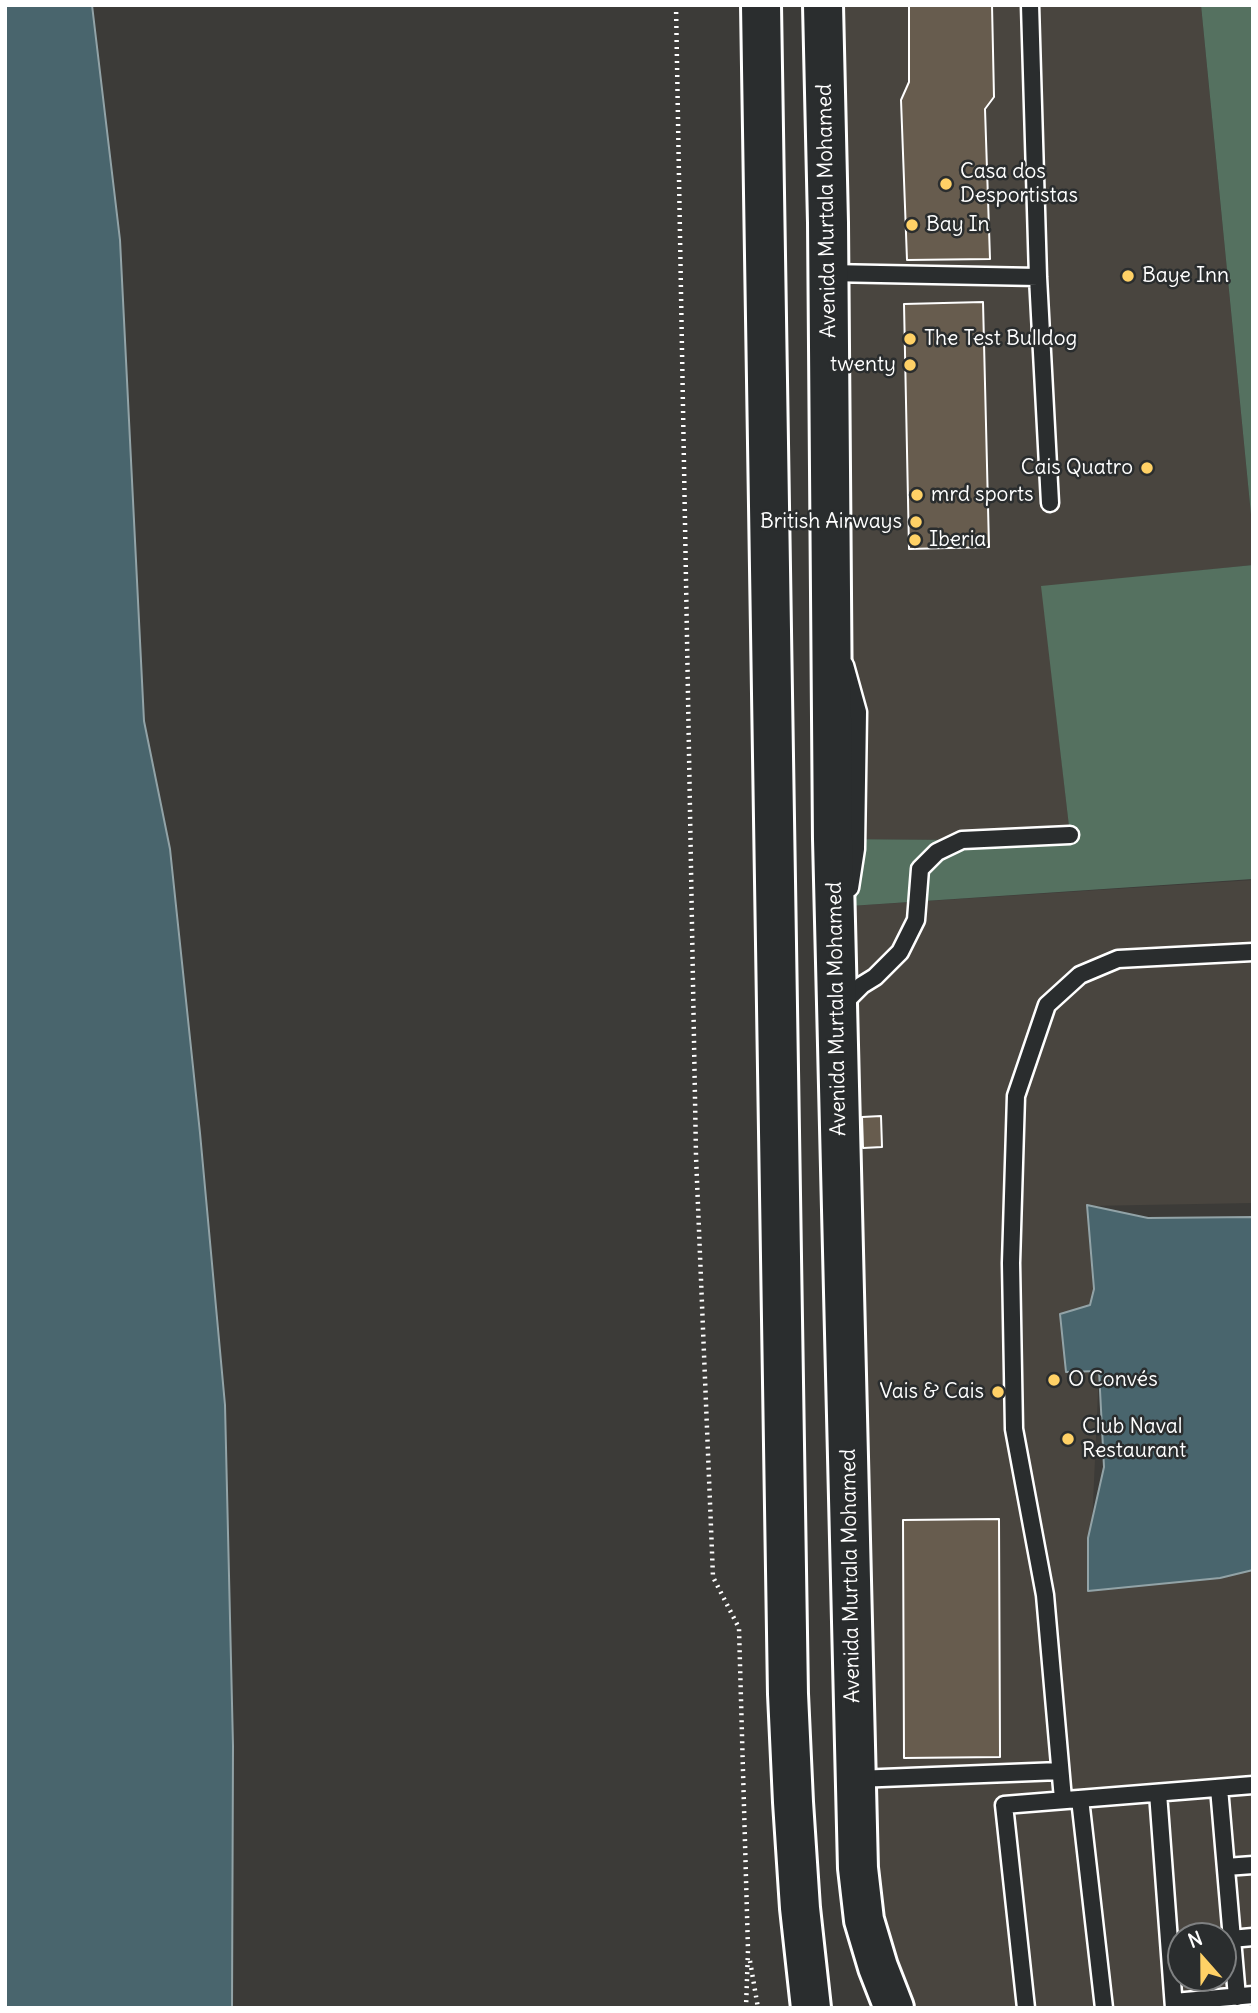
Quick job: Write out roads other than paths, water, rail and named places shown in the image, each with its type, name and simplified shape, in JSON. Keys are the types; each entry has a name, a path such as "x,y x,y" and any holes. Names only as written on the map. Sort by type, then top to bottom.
{"street":[{"path":"761,5 788,1694 800,1908 811,2008"},
{"name":"Avenida Murtala Mohamed","path":"823,5 837,993 858,1868 864,1920 894,2008"}],"lane":[{"path":"1030,5 1038,277 1049,503"},
{"path":"828,273 1038,277"},
{"path":"837,993 876,977 900,952 916,920 920,869 937,852 962,840 1070,835"},
{"path":"1063,1799 1045,1595 1014,1429 1011,1263 1016,1096 1047,1006 1080,975 1118,959 1253,952"},
{"path":"856,1779 1060,1771"},
{"path":"1026,2008 1004,1805 1253,1785"},
{"path":"1219,1788 1230,1922"},
{"path":"1158,1793 1174,2005 1245,1996 1237,1963"},
{"path":"1080,1798 1104,2008"},
{"path":"1226,1867 1253,1865"}],"water":[{"path":"5,5 92,5 120,240 144,721 170,849 225,1405 233,1746 232,2008 5,2008"},
{"path":"1087,1205 1148,1218 1253,1217 1253,1570 1220,1578 1088,1591 1088,1538 1104,1467 1099,1371 1066,1372 1060,1314 1090,1305 1094,1289"}],"place":[{"name":"Casa dos Desportistas","path":"946,184"},
{"name":"Bay In","path":"912,225"},
{"name":"Baye Inn","path":"1128,276"},
{"name":"The Test Bulldog","path":"910,339"},
{"name":"twenty","path":"910,365"},
{"name":"Cais Quatro","path":"1147,468"},
{"name":"mrd sports","path":"917,495"},
{"name":"British Airways","path":"916,522"},
{"name":"Iberia","path":"915,540"},
{"name":"O Convés","path":"1054,1380"},
{"name":"Vais & Cais","path":"998,1392"},
{"name":"Club Naval Restaurant","path":"1068,1439"}]}
